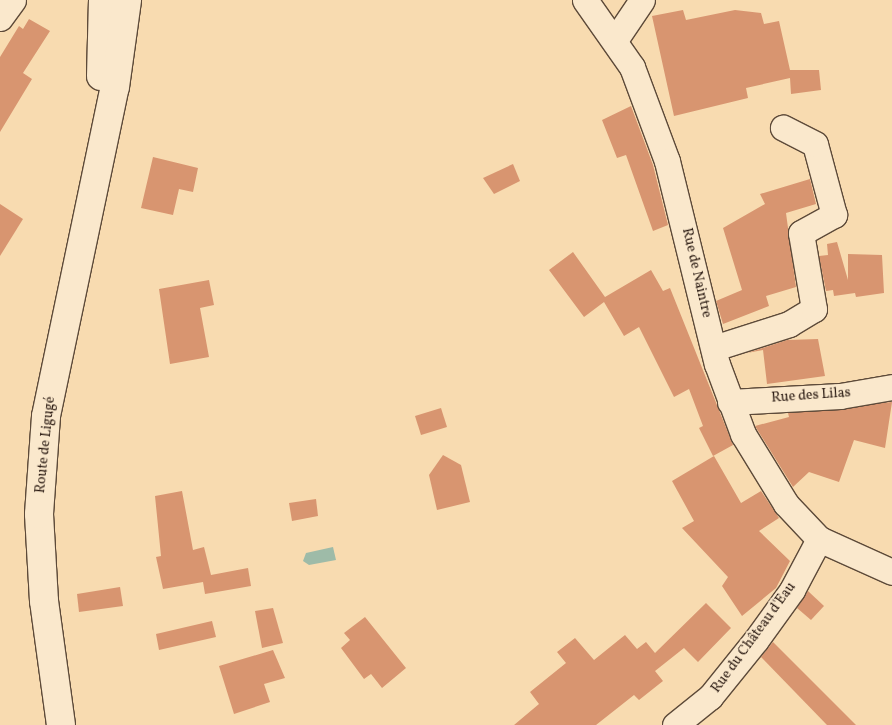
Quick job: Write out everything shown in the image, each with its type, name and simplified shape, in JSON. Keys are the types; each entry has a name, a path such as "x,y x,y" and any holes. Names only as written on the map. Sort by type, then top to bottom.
{"street":[{"path":"0,18 13,0"},
{"name":"Route de Ligugé","path":"101,138 103,0"},
{"name":"Route de Ligugé","path":"61,725 44,601 40,504 46,416 101,138 115,87 127,0"},
{"name":"Rue de Naintre","path":"585,0 616,40 632,67 667,161 714,348 730,402 743,434 786,504 819,539"},
{"path":"616,40 642,0"},
{"path":"714,348 790,324 814,308 802,233 834,214 815,144 783,128"},
{"name":"Rue des Lilas","path":"730,402 840,396 892,387"},
{"path":"819,539 892,572"},
{"name":"Rue du Château d'Eau","path":"675,725 710,697 756,640 792,590 819,539"}],"shaded area":[{"path":"333,547 336,560 309,565 303,561 306,553"}],"building":[{"path":"683,10 686,20 735,10 761,13 764,24 779,21 790,70 819,70 821,90 791,94 790,78 746,88 748,98 674,116 652,16"},
{"path":"29,19 50,31 23,73 32,79 0,132 0,57 19,26 23,29"},
{"path":"631,106 653,165 668,225 653,231 626,155 617,158 602,120"},
{"path":"153,157 198,168 193,192 179,189 173,215 141,208"},
{"path":"513,164 520,181 494,194 483,178"},
{"path":"810,179 816,204 786,213 796,287 766,296 769,306 723,324 716,301 742,290 723,228 765,204 760,194"},
{"path":"0,204 23,219 0,256"},
{"path":"837,242 848,280 848,254 882,255 884,293 856,297 855,293 834,296 833,290 826,291 819,256 828,255 827,244"},
{"path":"573,252 605,297 651,270 663,291 670,288 733,445 713,456 699,428 703,426 689,389 674,397 639,327 624,336 604,302 584,317 549,270"},
{"path":"209,280 214,305 200,308 209,357 170,364 159,289"},
{"path":"818,339 825,376 767,384 763,350 747,353 787,340"},
{"path":"892,402 885,448 854,440 839,482 809,472 793,487 755,426 789,417 788,413"},
{"path":"441,408 447,427 421,435 415,416"},
{"path":"443,455 461,465 470,502 437,510 429,475"},
{"path":"714,456 741,503 761,491 779,518 759,531 790,561 776,588 742,616 722,586 728,577 682,528 694,521 672,481"},
{"path":"182,491 193,550 204,547 211,575 248,568 251,586 205,594 203,582 163,589 156,557 161,556 155,496"},
{"path":"316,499 318,516 292,521 289,503"},
{"path":"120,587 123,606 79,612 77,594"},
{"path":"808,591 824,606 811,620 797,608"},
{"path":"706,603 731,628 698,662 684,648 655,671 663,681 639,700 634,695 596,725 514,725 539,704 530,692 566,663 557,652 575,638 594,660 625,635 637,649 646,642 655,653"},
{"path":"273,608 283,643 262,648 255,611"},
{"path":"365,617 406,668 382,688 371,674 364,679 341,648 350,640 344,633"},
{"path":"212,621 216,637 159,650 156,634"},
{"path":"773,642 856,725 827,725 761,657"},
{"path":"273,650 285,678 264,684 270,702 234,714 219,666"}]}
